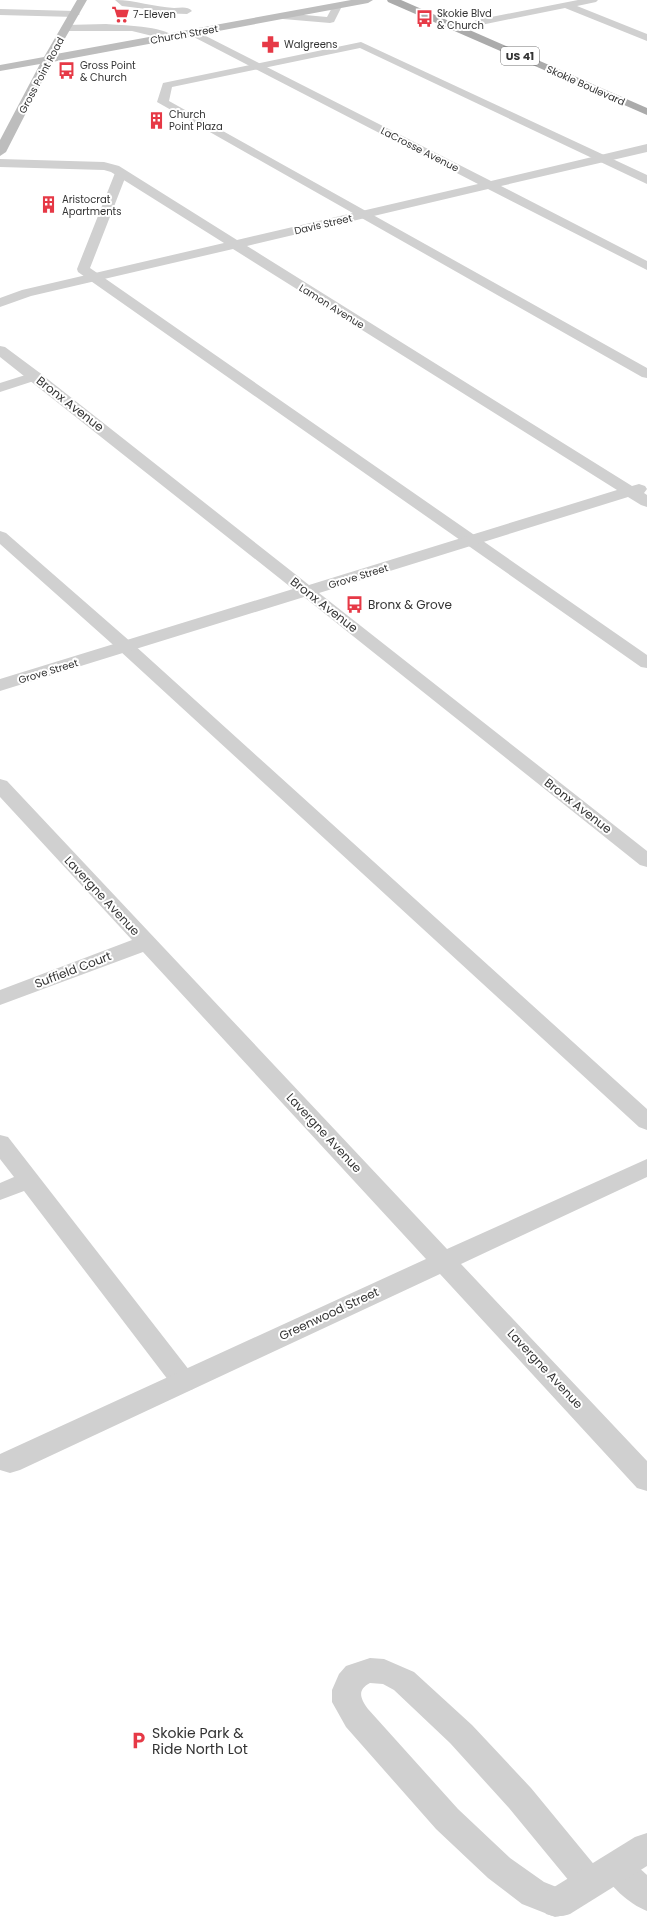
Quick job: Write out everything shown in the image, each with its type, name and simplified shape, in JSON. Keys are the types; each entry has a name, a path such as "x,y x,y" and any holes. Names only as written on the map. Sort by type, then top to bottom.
{"main road":[{"name":"Gross Point Road","path":"0,152 48,59 82,0"},
{"name":"Church Street","path":"0,68 368,0"},
{"name":"Skokie Boulevard","path":"392,0 647,112"},
{"path":"472,22 493,30"}],"street":[{"name":"LaCrosse Avenue","path":"192,32 647,266"},
{"name":"Davis Street","path":"0,303 28,293 647,148"},
{"name":"Lamon Avenue","path":"0,163 104,166 121,174 234,245 639,489 647,502"},
{"name":"Bronx Avenue","path":"0,350 35,376 647,861"},
{"name":"Grove Street","path":"0,685 639,489"},
{"name":"Lavergne Avenue","path":"0,785 647,1480"},
{"name":"Suffield Court","path":"0,998 146,943"},
{"name":"Greenwood Street","path":"10,1462 647,1167"},
{"path":"558,1903 647,1848"}],"lane":[{"path":"120,0 122,3 147,3 174,6 177,0"},
{"path":"472,22 593,0"},
{"path":"147,3 163,11 187,11"},
{"path":"565,5 647,38"},
{"path":"0,12 75,14"},
{"path":"66,28 137,28 153,30 169,37"},
{"path":"647,180 361,45 167,85 163,102 647,374"},
{"path":"121,174 83,269 647,663"},
{"path":"0,388 35,376"},
{"path":"0,536 126,647 647,1122"},
{"path":"0,1143 184,1382"},
{"path":"0,1192 28,1180"},
{"path":"558,1903 533,1893 499,1868 446,1818 369,1732 350,1708 346,1694 352,1680 365,1671 372,1670 395,1675 404,1681 461,1734 520,1798 603,1875 647,1896"}],"place":[{"name":"7-Eleven","path":"120,14"},
{"name":"Skokie Blvd & Church","path":"424,19"},
{"name":"Walgreens","path":"271,44"},
{"name":"Gross Point & Church","path":"67,71"},
{"name":"Church Point Plaza","path":"156,120"},
{"name":"Aristocrat Apartments","path":"49,205"},
{"name":"Bronx & Grove","path":"355,605"},
{"name":"Skokie Park & Ride North Lot","path":"139,1741"}]}
